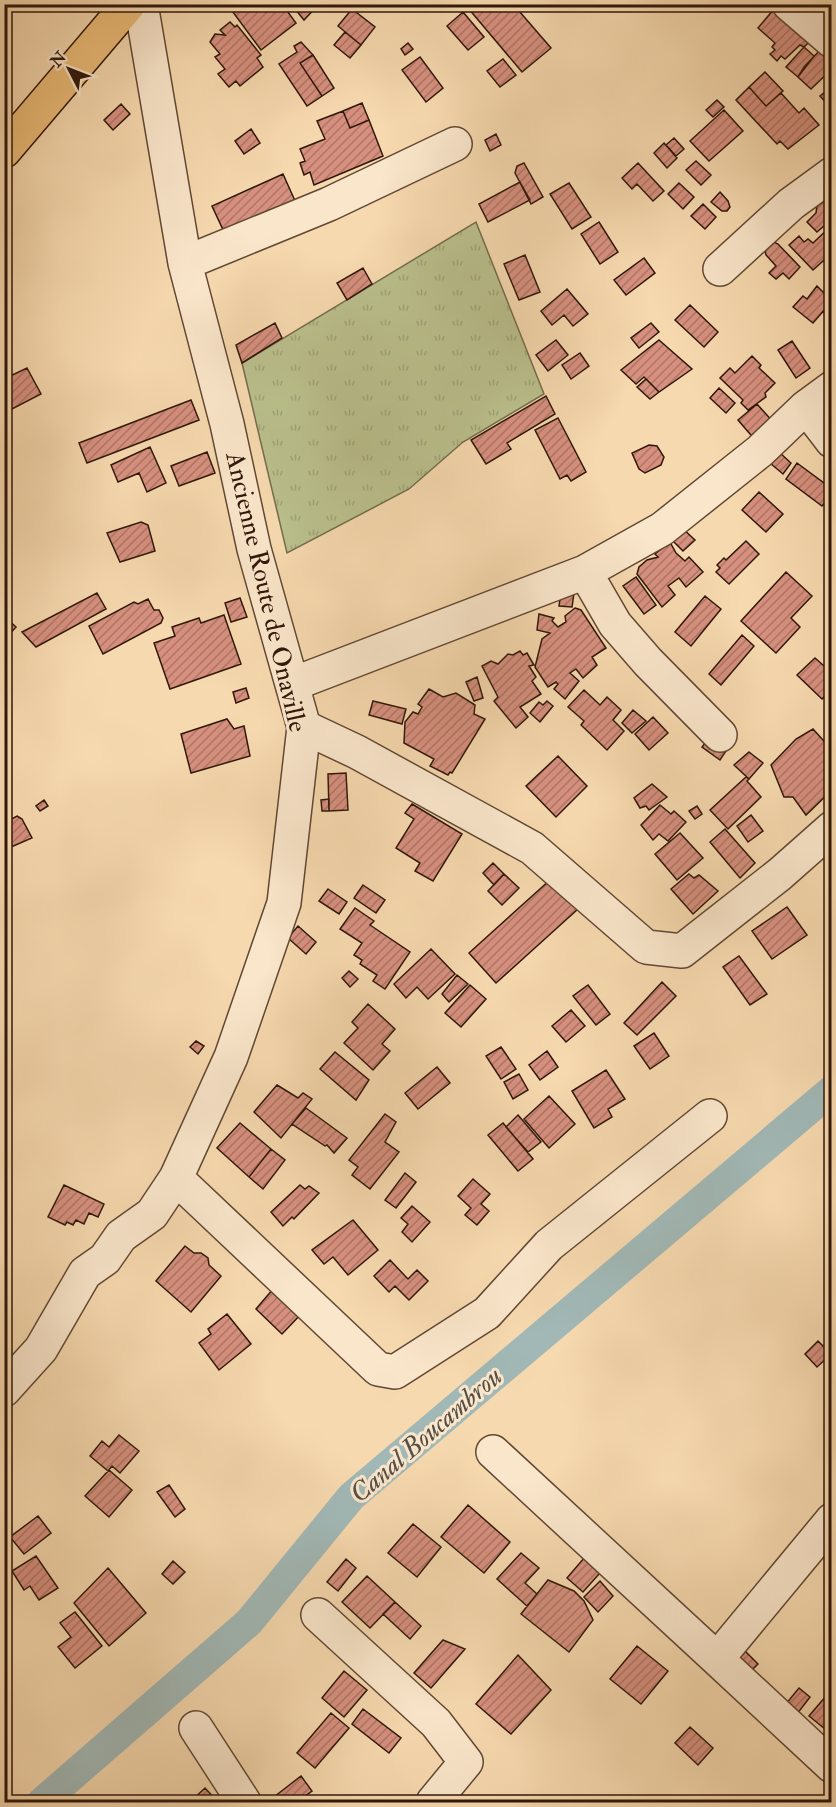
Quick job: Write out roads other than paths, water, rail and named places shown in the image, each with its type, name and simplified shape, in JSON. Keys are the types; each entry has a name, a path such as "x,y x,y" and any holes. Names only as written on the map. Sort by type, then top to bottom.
{"main road":[{"path":"4,151 129,4"}],"street":[{"name":"Ancienne Route de Onaville","path":"4,1390 41,1349 86,1273 105,1259 121,1236 152,1214 176,1178 231,1057 284,903 304,727 254,549 226,424 185,263 141,4"},
{"path":"789,4 831,41"},
{"path":"185,263 329,204 455,144"},
{"path":"720,269 791,204 831,174"},
{"path":"293,684 585,572 662,529 760,451 806,407 831,388"},
{"path":"806,407 831,441"},
{"path":"585,572 622,631 648,662 720,735"},
{"path":"304,727 357,752 532,848 646,947 682,951 780,874 831,828"},
{"path":"176,1178 378,1369 396,1372 487,1313 549,1245 710,1116"},
{"path":"493,1452 831,1766"},
{"path":"717,1659 831,1520"},
{"path":"318,1615 436,1723 466,1762 433,1803"},
{"path":"196,1728 244,1803"}],"waterway":[{"name":"Canal Boucambrou","path":"42,1802 249,1622 351,1497 832,1090"}]}
